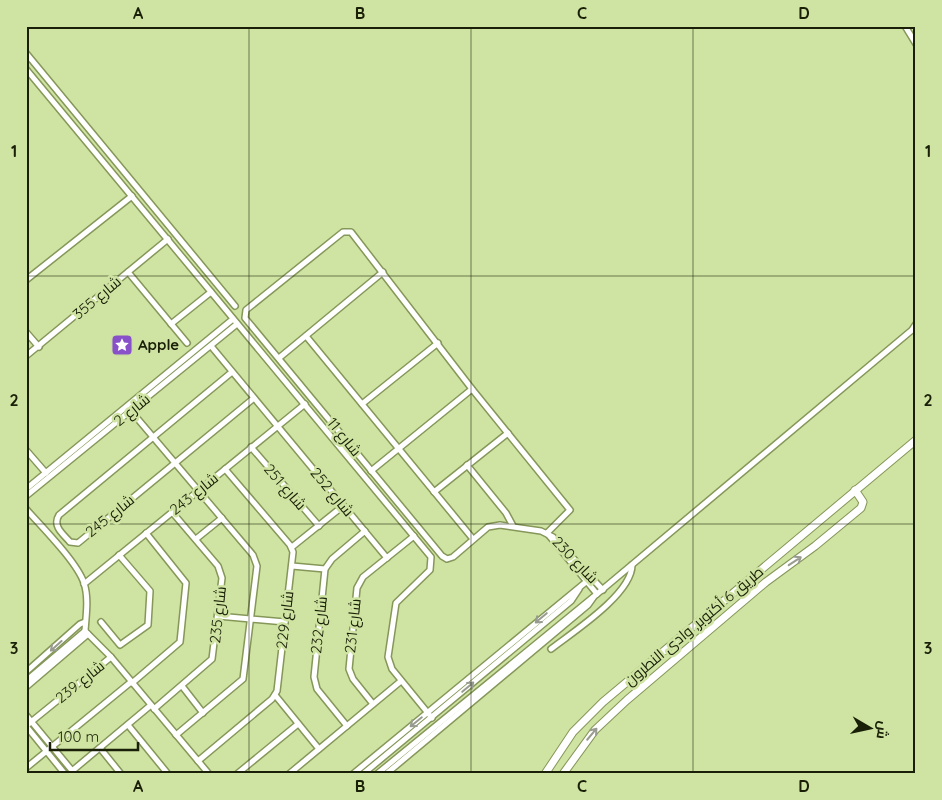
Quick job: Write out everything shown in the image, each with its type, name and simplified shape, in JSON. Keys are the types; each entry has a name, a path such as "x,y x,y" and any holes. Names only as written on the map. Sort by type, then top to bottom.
{"street":[{"path":"905,26 916,44"},
{"path":"26,53 235,306"},
{"name":"شارع 11","path":"26,69 431,557 430,570 399,599 394,608 388,661 401,681"},
{"path":"26,280 132,196"},
{"name":"شارع 11","path":"382,272 353,234 346,231 248,308 245,318 442,556"},
{"name":"شارع 355","path":"26,356 168,239"},
{"path":"128,272 187,343"},
{"path":"279,358 382,272 472,389 570,510 546,533"},
{"path":"171,324 211,292"},
{"name":"شارع 2","path":"26,489 123,414 131,410 210,346 235,321"},
{"name":"شارع 2","path":"26,496 235,321"},
{"path":"377,774 588,605 595,596 912,330 916,324"},
{"path":"26,332 39,347"},
{"path":"306,336 473,539"},
{"path":"362,404 438,343"},
{"name":"شارع 252","path":"210,346 387,558"},
{"name":"شارع 245","path":"232,372 58,515 56,520 57,526 70,542 78,542 254,398"},
{"path":"371,471 472,389"},
{"name":"شارع 243","path":"84,584 305,404"},
{"path":"131,410 257,562 252,619 243,679 176,735"},
{"path":"434,492 508,433"},
{"name":"طريق 6 أكتوبر, وادى النطرون","path":"545,774 573,732 603,702 916,440"},
{"name":"شارع 251","path":"251,447 319,526"},
{"path":"26,450 46,473"},
{"path":"467,465 506,513 512,526"},
{"path":"225,469 292,547 343,506"},
{"name":"طريق 6 أكتوبر, وادى النطرون","path":"563,774 595,730 627,700 775,574 815,546 861,508 863,502 855,490"},
{"path":"26,509 78,572 84,584 87,598 86,632 153,707 209,774"},
{"name":"شارع 235","path":"73,772 128,725 182,686 212,659 218,616 220,570 172,512"},
{"path":"196,539 222,518"},
{"name":"شارع 230","path":"442,556 450,558 488,527 512,526 546,533 603,590"},
{"path":"292,566 325,569 332,558 365,531"},
{"path":"26,768 180,642 187,588 184,578 146,533"},
{"name":"شارع 231","path":"373,704 351,676 349,669 358,584 414,536"},
{"name":"شارع 229","path":"275,695 278,686 292,566 292,547"},
{"path":"101,622 120,644 148,625 150,591 119,556"},
{"name":"شارع 230","path":"576,564 595,596"},
{"path":"551,650 617,595 629,578 632,565"},
{"name":"شارع 232","path":"325,569 314,682 317,689 347,726"},
{"path":"353,774 592,577"},
{"path":"363,774 572,601 579,589"},
{"path":"218,616 285,622"},
{"path":"26,672 80,624 86,622"},
{"path":"26,681 86,632"},
{"path":"26,687 86,632"},
{"path":"386,774 537,645"},
{"name":"شارع 239","path":"26,726 110,658"},
{"path":"288,774 401,681 432,718"},
{"path":"182,686 203,713"},
{"path":"198,761 275,695 319,749"},
{"path":"26,715 73,772"},
{"path":"237,774 298,724"},
{"path":"128,725 168,774"},
{"path":"26,726 65,774"},
{"path":"100,748 121,774"}],"place":[{"name":"Apple","path":"122,345"}]}
